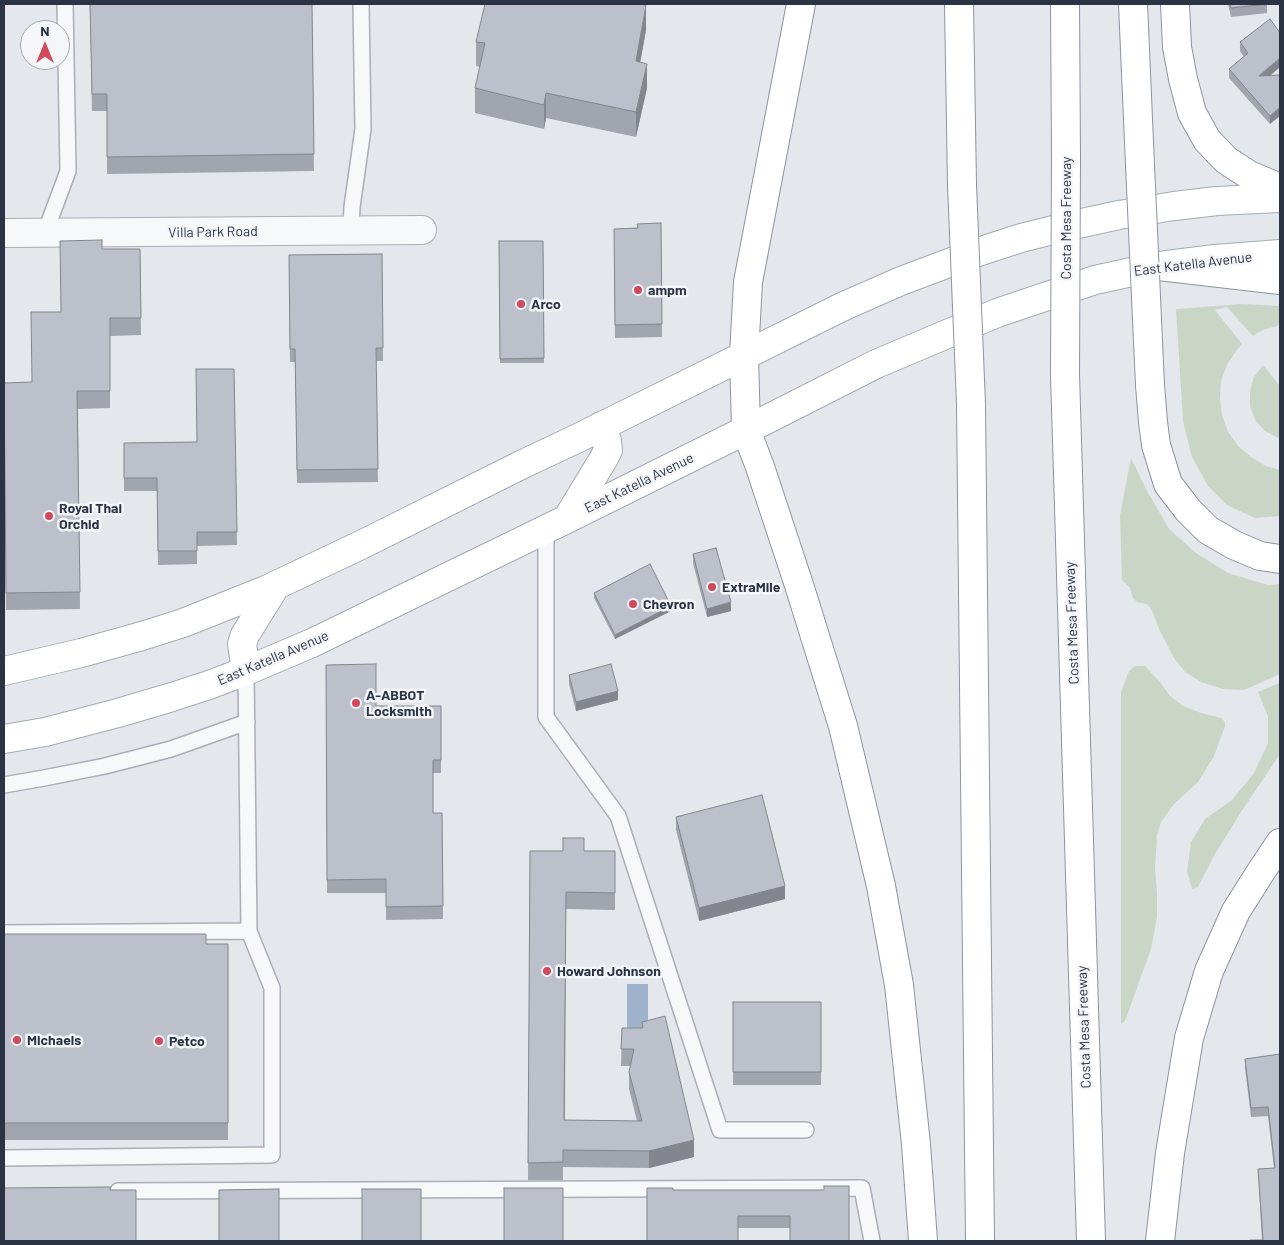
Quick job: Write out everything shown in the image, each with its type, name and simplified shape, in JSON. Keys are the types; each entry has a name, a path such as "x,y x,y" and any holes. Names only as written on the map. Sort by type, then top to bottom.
{"main road":[{"path":"801,4 748,282 744,355 746,430 796,576 843,726 881,886 899,985 916,1144 923,1241"},
{"path":"959,4 962,185 971,404 980,1241"},
{"name":"Costa Mesa Freeway","path":"1065,4 1065,374 1091,1241"},
{"path":"1133,4 1150,385 1152,422 1156,445 1168,484 1188,510 1208,530 1234,545 1260,556 1280,559"},
{"path":"1176,4 1178,47 1183,79 1192,113 1207,140 1226,160 1249,175 1280,188"},
{"path":"4,671 142,636 221,608 276,585 363,544 844,306 901,281 978,252 1021,238 1091,221 1174,206 1217,201 1280,198"},
{"name":"East Katella Avenue","path":"4,739 45,732 118,714 246,671 312,642 556,524 876,364 997,313 1096,280 1159,266 1280,254"},
{"path":"1159,266 1280,280"},
{"path":"556,524 608,450 607,441 601,426"},
{"path":"246,671 242,644 245,635 276,585"},
{"path":"1160,1241 1170,1153 1189,1038 1209,971 1236,911 1280,843"}],"street":[{"name":"Villa Park Road","path":"4,233 422,230"}],"lane":[{"path":"45,233 68,171 65,4"},
{"path":"352,230 352,207 363,129 361,4"},
{"path":"556,524 546,717 618,816 720,1130 806,1130"},
{"path":"4,1158 272,1155 272,988 249,931 246,671"},
{"path":"4,784 105,766 171,748 247,722"},
{"path":"4,932 249,931"},
{"path":"108,1191 862,1188 872,1241"}],"green space":[{"path":"1242,304 1280,306 1280,325 1263,330 1253,336 1227,307 1215,310 1242,344 1227,365 1221,381 1220,399 1222,415 1228,432 1238,446 1266,466 1280,470 1280,516 1255,518 1227,505 1208,486 1192,457 1183,421 1176,309"},
{"path":"1263,365 1280,386 1280,439 1265,431 1255,420 1250,406 1250,391 1254,377"},
{"path":"1131,458 1169,529 1196,553 1228,573 1268,585 1280,584 1280,674 1244,690 1223,689 1201,682 1185,672 1174,658 1151,608 1146,604 1137,602 1133,598 1130,588 1122,580 1120,515"},
{"path":"1135,666 1145,666 1170,696 1183,706 1221,718 1225,722 1225,726 1214,756 1198,782 1174,804 1161,822 1157,835 1155,869 1157,917 1151,949 1125,1021 1121,1024 1121,692 1129,671"},
{"path":"1280,683 1280,754 1215,854 1198,887 1192,889 1187,871 1191,842 1205,819 1232,800 1254,773 1268,743 1268,716 1258,692"}],"water":[{"path":"627,984 648,984 648,1030 627,1030"}],"building":[{"path":"90,4 312,4 314,154 107,157 107,94 92,94"},
{"path":"485,4 646,5 636,61 647,64 636,112 546,93 544,105 475,88 485,43 476,42"},
{"path":"1230,4 1267,4 1231,8"},
{"path":"1270,19 1280,33 1280,58 1259,76 1280,75 1280,107 1270,116 1229,69 1248,53 1240,42"},
{"name":"ampm","path":"661,223 662,324 615,325 614,229 638,228 637,224"},
{"path":"102,240 102,249 140,249 141,318 110,318 110,391 77,391 80,592 6,593 4,383 32,382 31,312 61,312 60,241"},
{"name":"Arco","path":"499,241 543,241 544,358 500,359"},
{"path":"382,254 383,348 376,348 378,469 297,470 295,349 290,349 289,255"},
{"path":"196,369 234,369 237,532 197,532 197,551 158,551 157,478 124,478 124,443 197,442"},
{"name":"ExtraMile","path":"716,548 731,602 707,609 693,554"},
{"name":"Chevron","path":"650,564 671,606 615,635 594,593"},
{"path":"376,664 376,706 441,706 441,760 433,760 433,813 442,813 443,906 386,907 386,879 327,880 326,665"},
{"path":"611,664 618,691 576,702 569,675"},
{"path":"762,795 785,886 699,908 676,817"},
{"name":"Howard Johnson","path":"563,838 584,838 584,851 615,851 615,893 566,892 564,1120 642,1121 629,1072 634,1049 621,1049 622,1028 643,1028 642,1022 665,1016 694,1140 649,1151 563,1150 563,1162 528,1163 530,851 563,851"},
{"path":"4,934 206,934 206,944 228,944 228,1123 4,1123"},
{"path":"733,1002 821,1002 821,1072 733,1072"},
{"path":"1280,1054 1280,1241 1250,1241 1263,1240 1258,1169 1275,1168 1268,1107 1251,1108 1245,1059"},
{"path":"824,1186 849,1186 849,1241 790,1241 790,1216 738,1216 738,1241 647,1241 647,1188 673,1188 673,1190 824,1190"},
{"path":"110,1187 110,1190 136,1190 136,1241 4,1241 4,1188"},
{"path":"504,1188 563,1188 563,1241 504,1241"},
{"path":"279,1189 279,1241 219,1241 219,1190"},
{"path":"362,1189 421,1189 421,1241 362,1241"}],"place":[{"name":"ampm","path":"638,290"},
{"name":"Arco","path":"521,304"},
{"name":"Royal Thai Orchid","path":"49,516"},
{"name":"ExtraMile","path":"712,587"},
{"name":"Chevron","path":"633,604"},
{"name":"A-ABBOT Locksmith","path":"356,703"},
{"name":"Howard Johnson","path":"547,971"},
{"name":"Michaels","path":"17,1040"},
{"name":"Petco","path":"159,1041"}]}
